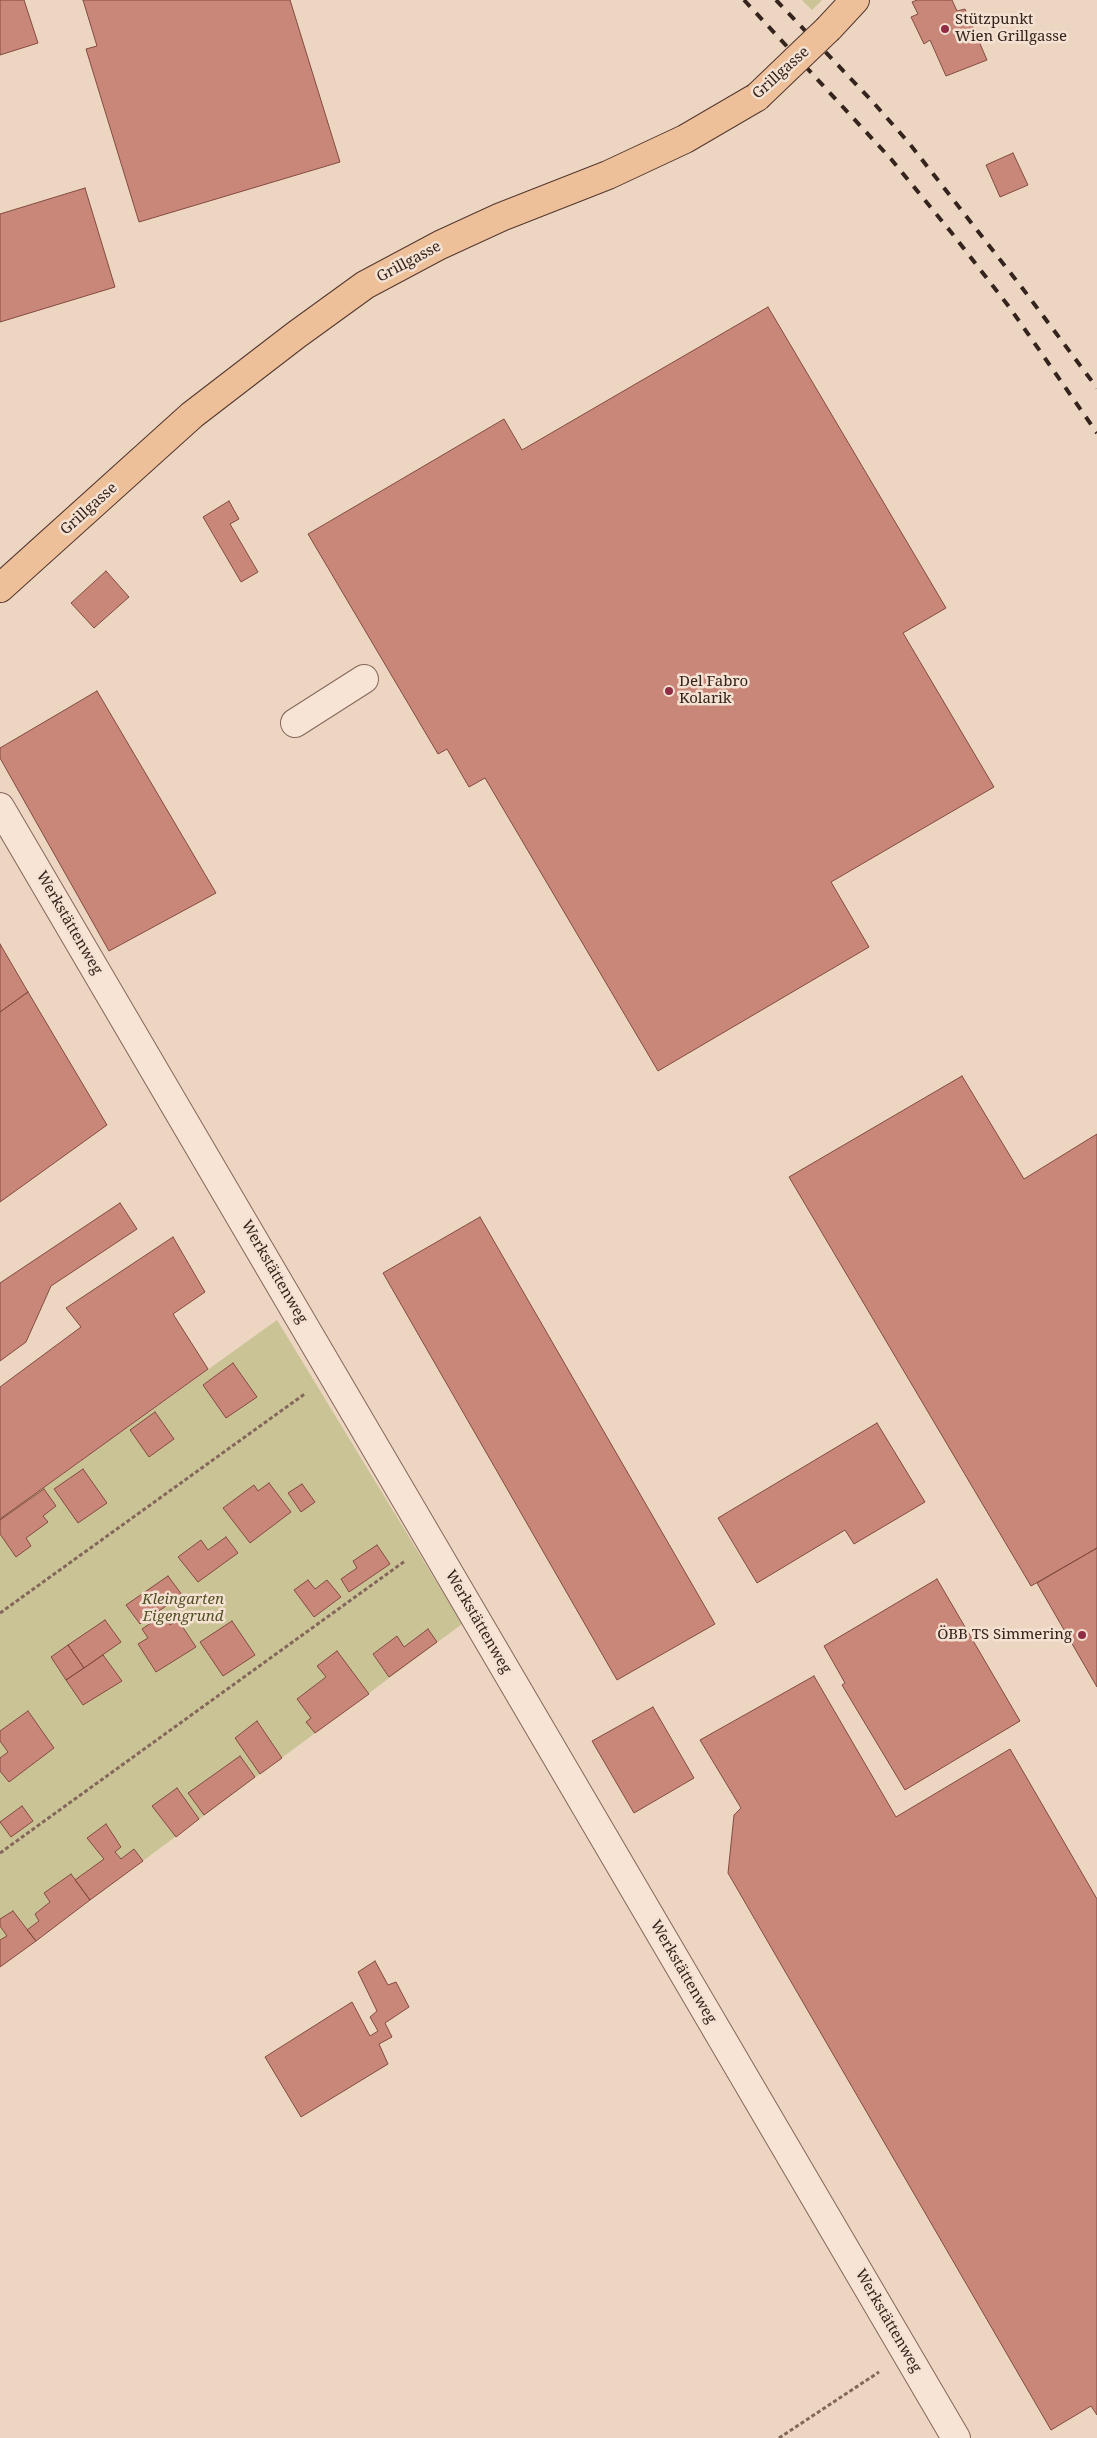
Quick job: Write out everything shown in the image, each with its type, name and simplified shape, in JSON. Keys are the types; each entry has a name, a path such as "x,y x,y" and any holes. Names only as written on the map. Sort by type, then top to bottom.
{"main road":[{"name":"Grillgasse","path":"0,588 192,415 365,285 440,245 501,216 608,175 677,143 757,97 829,28 855,0"}],"street":[{"path":"295,723 364,679"},
{"name":"Werkstättenweg","path":"0,807 956,2438"}],"path":[{"path":"0,1613 309,1391"},
{"path":"0,1854 410,1557"},
{"path":"779,2438 907,2354"}],"green space":[{"path":"802,0 822,0 812,10"},
{"name":"Kleingarten Eigengrund","path":"277,1320 462,1624 0,1967 0,1519"}],"building":[{"path":"0,0 24,0 38,43 0,55"},
{"path":"83,0 290,0 340,162 139,222 86,49 97,46"},
{"name":"Stützpunkt Wien Grillgasse","path":"917,0 952,0 957,11 965,9 987,60 946,76 930,40 924,44 911,17 918,14 912,2"},
{"path":"1013,153 1028,185 1000,197 986,165"},
{"path":"85,188 115,287 0,322 0,214"},
{"name":"Del Fabro Kolarik","path":"768,307 946,608 903,633 994,787 831,882 869,947 658,1071 485,778 469,787 447,749 438,754 308,534 504,419 522,450"},
{"path":"229,501 239,519 230,524 258,572 241,582 203,517"},
{"path":"106,571 129,597 94,628 71,603"},
{"path":"97,691 216,893 109,951 0,758 0,748"},
{"path":"0,944 28,992 0,1012"},
{"path":"28,992 107,1125 0,1202 0,1012"},
{"path":"962,1076 1024,1179 1097,1134 1097,1548 1031,1586 789,1177"},
{"path":"120,1203 137,1229 51,1286 26,1342 0,1361 0,1283"},
{"path":"480,1217 715,1624 617,1680 383,1273"},
{"path":"173,1237 205,1292 173,1314 208,1369 0,1519 0,1387 81,1327 66,1308"},
{"path":"233,1363 257,1397 226,1418 203,1385"},
{"path":"155,1412 174,1439 149,1457 130,1430"},
{"path":"877,1423 925,1502 854,1544 845,1530 757,1583 718,1518"},
{"path":"83,1469 107,1503 78,1523 54,1489"},
{"path":"269,1483 291,1512 250,1543 223,1508 254,1485 258,1491"},
{"path":"302,1484 315,1502 301,1512 288,1493"},
{"path":"44,1489 56,1506 43,1516 48,1522 26,1538 31,1546 16,1557 0,1534 0,1520"},
{"path":"226,1537 238,1553 198,1582 178,1557 201,1540 208,1550"},
{"path":"377,1545 390,1564 349,1592 341,1579 357,1568 353,1561"},
{"name":"ÖBB TS Simmering","path":"1097,1548 1097,1687 1037,1583"},
{"path":"168,1576 182,1595 140,1624 126,1605"},
{"path":"937,1579 1020,1721 905,1790 842,1685 845,1683 824,1646"},
{"path":"308,1580 315,1589 327,1580 341,1597 314,1617 294,1590"},
{"path":"163,1615 170,1625 178,1620 196,1647 156,1672 138,1644 148,1638 142,1629"},
{"path":"105,1620 121,1642 84,1668 68,1645"},
{"path":"232,1621 255,1655 223,1676 200,1642"},
{"path":"428,1629 437,1642 389,1677 373,1654 397,1636 404,1647"},
{"path":"68,1645 84,1668 66,1680 51,1657"},
{"path":"337,1651 369,1694 315,1733 306,1722 311,1718 297,1699 326,1677 317,1666"},
{"path":"103,1655 122,1681 83,1705 66,1680"},
{"path":"814,1676 896,1817 1010,1749 1097,1899 1097,2415 1091,2406 1051,2430 728,1873 734,1815 741,1808 700,1740"},
{"path":"653,1707 694,1778 634,1813 592,1741"},
{"path":"28,1711 54,1748 9,1782 0,1771 0,1758 8,1752 0,1741 0,1731"},
{"path":"257,1721 282,1758 260,1774 235,1738"},
{"path":"240,1756 255,1777 204,1815 188,1793"},
{"path":"177,1788 199,1819 176,1837 152,1806"},
{"path":"22,1806 33,1821 11,1837 0,1822"},
{"path":"106,1824 121,1847 115,1852 121,1859 134,1849 143,1861 90,1900 75,1880 104,1859 87,1838"},
{"path":"71,1874 90,1900 36,1941 27,1930 39,1921 35,1914 50,1902 44,1893"},
{"path":"13,1911 36,1941 0,1967 0,1940 7,1936 0,1926 0,1919"},
{"path":"375,1961 388,1985 396,1982 409,2007 385,2023 392,2037 379,2044 388,2064 301,2117 265,2057 352,2002 370,2036 378,2031 370,2017 377,2011 358,1972"}],"railway":[{"path":"744,0 891,159 951,232 1010,308 1097,433"},
{"path":"776,0 872,101 909,143 1023,289 1097,388"}],"place":[{"name":"Stützpunkt Wien Grillgasse","path":"945,29"},
{"name":"Del Fabro Kolarik","path":"669,691"},
{"name":"ÖBB TS Simmering","path":"1082,1635"}]}
